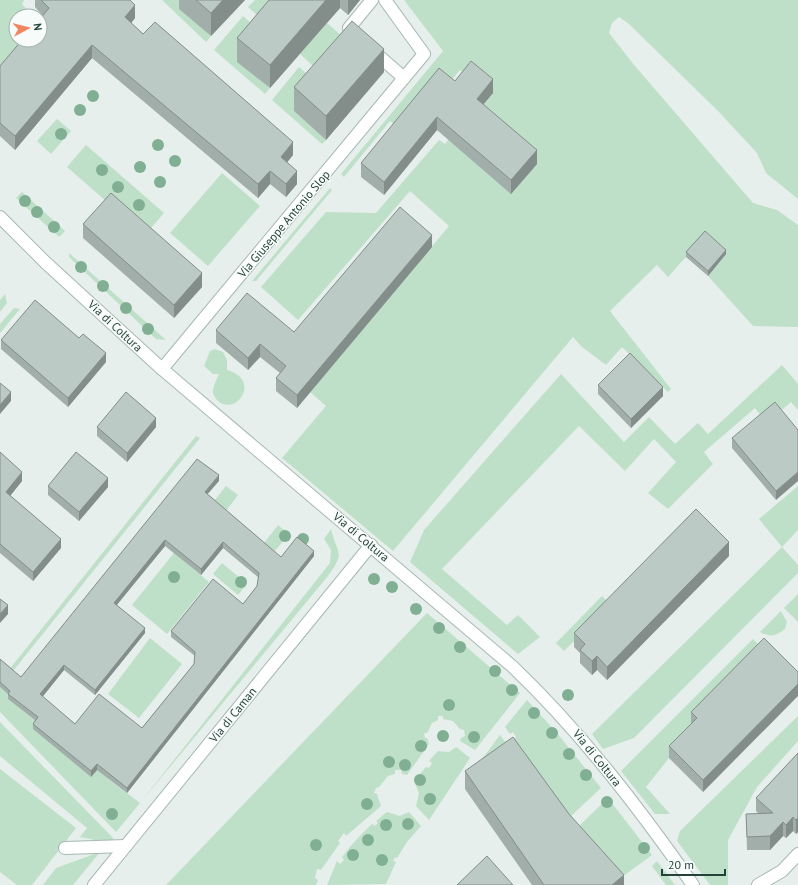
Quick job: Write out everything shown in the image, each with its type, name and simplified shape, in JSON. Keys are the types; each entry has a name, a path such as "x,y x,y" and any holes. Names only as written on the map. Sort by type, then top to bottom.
{"street":[{"path":"372,0 348,28 404,78"},
{"name":"Via Giuseppe Antonio Slop","path":"162,369 424,54 385,0"},
{"name":"Via di Coltura","path":"0,217 46,263 162,369 371,545 513,667 539,692 610,773 693,885"},
{"name":"Via di Caman","path":"94,885 371,545"},
{"path":"65,848 126,846"},
{"path":"758,885 782,871 798,854"}],"green space":[{"path":"0,0 24,0 22,4 26,8 8,8 8,48 26,48 0,79"},
{"path":"162,0 191,0 182,11 211,36 206,42"},
{"path":"255,0 292,0 268,25 248,7"},
{"path":"404,0 798,0 798,199 766,173 757,153 719,112 629,24 619,17 612,23 609,33 635,66 753,203 777,210 798,225 798,327 753,326 708,276 726,254 686,257 668,277 657,265 610,311 671,389 668,392 622,347 606,365 582,347 573,337 393,551 282,458 326,406 310,392 449,226 410,191 298,320 261,287 326,212 376,213 439,140 445,144 461,124 468,77 460,70 449,83 400,129 390,121 344,177 341,174 443,51"},
{"path":"243,16 262,33 238,62 270,88 265,94 214,50"},
{"path":"327,23 352,45 324,76 300,54"},
{"path":"299,67 318,84 294,111 326,140 322,144 272,100"},
{"path":"57,119 71,131 51,154 37,141"},
{"path":"86,145 164,213 145,235 67,167"},
{"path":"222,173 260,206 208,266 170,233"},
{"path":"330,188 332,190 256,281 252,281"},
{"path":"22,192 65,231 59,237 16,198"},
{"path":"69,253 166,340 156,339 69,257"},
{"path":"5,294 7,303 0,312 0,300"},
{"path":"14,308 20,309 0,333 0,324"},
{"path":"215,349 223,352 227,360 227,370 238,375 243,381 244,389 242,396 238,401 231,404 224,404 217,400 213,394 213,390 219,374 213,374 204,366 210,351"},
{"path":"782,365 798,384 798,410 791,402 777,414 764,420 755,408 704,452 713,464 668,509 648,493 676,462 654,439 625,471 579,426 442,569 507,625 518,615 540,637 518,654 410,562 424,530 561,374 624,442 649,417 675,444 698,423 708,434"},
{"path":"196,436 200,438 1,686 34,706 91,777 102,763 107,778 140,803 330,563 331,550 324,539 331,529 338,553 337,562 328,576 116,832 0,712 0,681"},
{"path":"226,486 238,495 226,511 214,501"},
{"path":"798,486 798,530 782,547 759,519"},
{"path":"278,525 289,534 275,551 264,543"},
{"path":"782,547 798,565 798,573 634,738 603,749 592,734"},
{"path":"174,553 209,582 167,634 132,605"},
{"path":"222,563 247,584 238,595 213,574"},
{"path":"798,594 798,622 784,608"},
{"path":"602,596 611,605 564,651 556,643"},
{"path":"781,611 787,622 785,629 770,636 760,632"},
{"path":"427,613 520,693 475,750 460,741 461,738 465,736 464,730 460,729 453,721 443,719 443,716 438,716 438,720 432,723 427,733 424,733 429,744 407,775 402,774 401,770 395,770 395,774 388,776 379,787 376,788 374,793 377,794 381,806 346,836 344,833 338,841 340,843 321,870 317,869 315,878 318,880 316,885 166,885"},
{"path":"150,638 182,664 139,718 108,694"},
{"path":"753,639 764,650 691,724 697,730 669,758 646,787 670,814 655,814 621,771"},
{"path":"527,700 557,733 601,788 570,817 514,739 516,737 513,732 510,734 505,727"},
{"path":"798,716 798,741 757,787 728,840 728,885 710,885 677,841 680,831"},
{"path":"0,722 114,839 104,842 80,837 87,828 0,756"},
{"path":"500,735 510,748 465,782"},
{"path":"456,747 470,758 429,820 416,806 419,793 414,781 426,767 429,768 432,763 429,761 438,751 449,752"},
{"path":"0,769 76,828 32,885 17,885 0,872"},
{"path":"608,798 652,855 622,877 578,827"},
{"path":"387,812 400,816 409,812 421,826 407,842 397,858 395,857 393,861 396,862 386,884 327,885 337,861 340,864 344,860 342,857 356,840 372,824 375,826 378,822 376,821"},
{"path":"100,852 73,885 43,885 56,868"},
{"path":"657,861 675,885 666,885 652,866"}],"building":[{"path":"41,0 130,0 135,5 125,17 143,34 155,22 293,142 281,157 297,171 286,184 270,171 258,184 92,45 15,136 0,123 0,66 15,48 48,48 49,8"},
{"path":"196,0 223,0 211,13"},
{"path":"269,0 326,0 270,65 237,38"},
{"path":"352,21 384,49 326,116 294,87"},
{"path":"471,61 493,79 477,99 537,150 511,180 437,117 384,182 361,163 439,68 455,81"},
{"path":"111,193 202,273 174,305 83,224"},
{"path":"400,207 432,235 297,395 276,378 286,366 260,344 248,358 216,330 247,293 294,332"},
{"path":"705,231 726,250 708,271 686,252"},
{"path":"35,300 79,338 83,334 106,353 68,398 1,340"},
{"path":"630,353 663,387 631,419 598,385"},
{"path":"0,383 11,392 0,405"},
{"path":"126,392 156,418 127,453 97,427"},
{"path":"775,402 798,430 798,472 776,491 732,438"},
{"path":"0,452 22,472 6,492 61,539 33,572 0,544"},
{"path":"76,452 108,478 79,512 48,486"},
{"path":"197,459 219,475 205,492 281,557 297,537 314,551 127,788 97,764 91,771 33,724 38,717 8,694 10,691 0,682 0,659 21,677","holes":["165,540 201,569 223,542 259,573 257,586 243,604 213,579 171,631 195,652 194,664 142,728 99,694 75,724 40,694 64,665 95,690 145,628 114,603"]},
{"path":"696,509 729,542 607,667 597,656 592,661 580,650 585,644 574,633"},
{"path":"0,599 8,605 0,614"},
{"path":"764,638 798,672 798,684 703,780 669,746 697,718 691,712"},
{"path":"513,737 569,814 624,875 612,885 544,885 465,771"},
{"path":"798,753 798,818 796,820 793,817 786,825 783,822 770,836 747,837 746,814 773,813 756,798"},
{"path":"487,856 513,885 457,885"}]}
